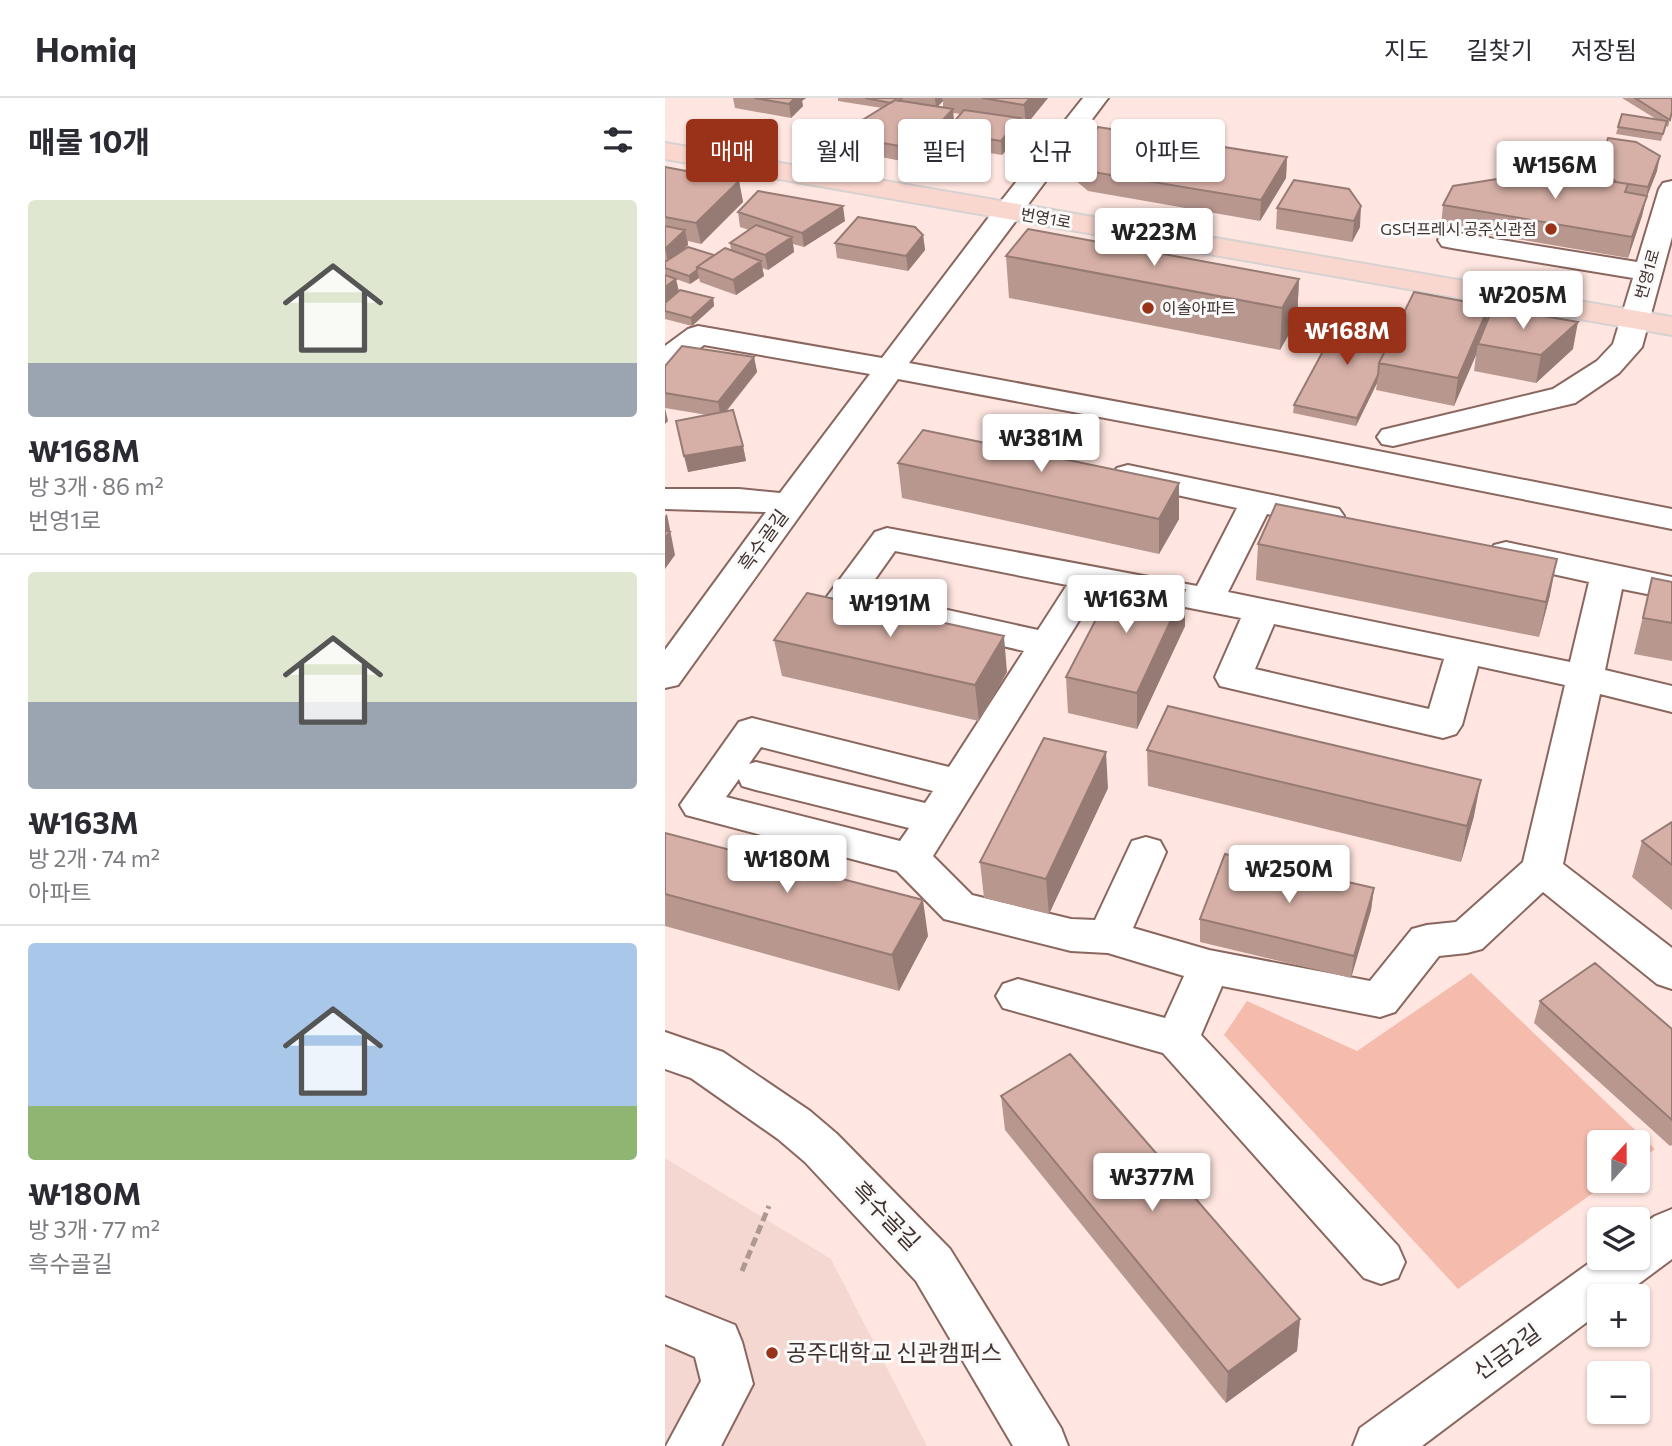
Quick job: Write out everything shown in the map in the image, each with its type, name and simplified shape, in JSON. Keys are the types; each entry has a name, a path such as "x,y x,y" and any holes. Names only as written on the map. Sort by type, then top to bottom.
{"main road":[{"name":"번영1로","path":"665,151 1672,326"}],"street":[{"path":"789,504 1007,211 1096,98"},
{"name":"번영1로","path":"1635,319 1672,189"},
{"path":"1453,240 1648,272"},
{"path":"1393,437 1564,396 1608,367 1625,350 1635,319"},
{"path":"665,360 698,335 1304,444 1672,519"},
{"path":"1095,468 1352,522"},
{"name":"흑수골길","path":"665,499 739,499 789,504"},
{"path":"1208,598 1257,502"},
{"name":"흑수골길","path":"665,676 789,504"},
{"path":"1046,644 843,598 887,539 1088,579 1208,598 1586,677 1672,699"},
{"path":"1473,547 1672,588"},
{"path":"957,783 752,731 700,805 910,859 960,908 1070,935 1108,937 1209,967 1380,1000 1427,941 1467,937 1542,869 1608,574"},
{"path":"910,859 1088,579"},
{"path":"1263,610 1233,677 1443,725 1464,651"},
{"path":"756,776 933,819"},
{"path":"1108,937 1146,852"},
{"path":"1542,869 1672,972"},
{"path":"1177,1039 1209,967"},
{"path":"1018,996 1177,1039 1381,1262"},
{"name":"흑수골길","path":"665,1049 707,1065 795,1125 933,1265 1042,1446"},
{"name":"신금2길","path":"1650,1247 1672,1231"},
{"name":"신금2길","path":"1379,1446 1619,1270"},
{"path":"665,1320 717,1342 727,1384 692,1446"}],"path":[{"path":"742,1271 769,1206"}],"shaded area":[{"path":"1471,973 1635,1130 1587,1130 1587,1194 1592,1194 1458,1289 1224,1035 1247,1001 1357,1051"},
{"name":"공주대학교 신관캠퍼스","path":"665,1158 831,1259 927,1446 665,1446"}],"building":[{"path":"754,98 795,98 789,104"},
{"path":"865,98 902,98 891,103"},
{"path":"982,98 1030,98 1024,105"},
{"path":"1635,98 1672,98 1670,120"},
{"path":"895,100 953,109 944,119 898,119 898,146 884,143 884,119 864,119"},
{"path":"964,110 1020,118 1005,119 1005,136 1001,141 991,139 991,119 956,119"},
{"path":"1622,114 1667,121 1663,134 1618,127"},
{"path":"1097,128 1111,129 1111,175 1097,173"},
{"path":"1608,138 1636,142 1660,156 1648,187 1616,182 1599,165"},
{"path":"1225,147 1287,157 1261,200 1153,182 1225,182"},
{"path":"665,167 686,171 686,182 738,182 696,223 665,217"},
{"path":"1549,171 1628,184 1625,192 1647,196 1632,237 1443,205 1453,186"},
{"path":"1294,180 1349,189 1361,206 1354,221 1277,208"},
{"path":"758,191 843,206 802,233 738,212"},
{"path":"858,217 915,227 923,235 906,256 835,243"},
{"path":"756,225 792,237 765,255 730,243"},
{"path":"665,226 685,230 665,249"},
{"path":"1028,229 1299,279 1282,308 1006,256"},
{"path":"688,247 714,255 689,276 665,268 665,262"},
{"path":"725,248 761,261 733,280 697,267"},
{"path":"665,275 676,279 665,287"},
{"path":"680,290 713,298 691,318 665,311 665,303"},
{"path":"1414,292 1489,306 1458,378 1379,363"},
{"path":"1493,307 1578,322 1541,355 1478,344"},
{"path":"1343,314 1398,324 1357,418 1294,405"},
{"path":"682,346 754,357 718,402 665,393 665,366"},
{"path":"733,410 743,446 684,456 676,421"},
{"path":"923,430 1179,483 1159,519 898,463"},
{"path":"1276,504 1557,559 1546,602 1258,544"},
{"path":"1118,577 1185,590 1137,693 1066,677"},
{"path":"1652,578 1672,582 1672,623 1643,618"},
{"path":"807,593 1004,636 975,685 774,640"},
{"path":"1168,706 1481,780 1467,826 1147,750"},
{"path":"1044,738 1106,752 1046,879 980,862"},
{"path":"1672,822 1672,865 1642,841"},
{"path":"665,833 923,900 892,955 665,894"},
{"path":"1225,854 1374,888 1354,956 1200,919"},
{"path":"1595,963 1672,1029 1672,1120 1540,1001"},
{"path":"1070,1054 1300,1319 1228,1372 1001,1096"}],"place":[{"name":"GS더프레시 공주신관점","path":"1551,229"},
{"name":"이솔아파트","path":"1148,308"},
{"name":"공주대학교 신관캠퍼스","path":"772,1353"}]}
